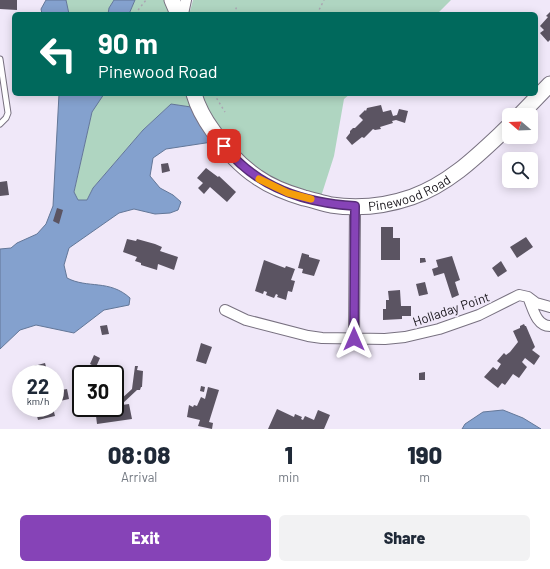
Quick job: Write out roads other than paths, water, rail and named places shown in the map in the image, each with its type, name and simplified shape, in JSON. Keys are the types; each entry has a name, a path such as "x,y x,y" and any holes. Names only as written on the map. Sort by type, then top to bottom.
{"street":[{"path":"172,0 177,12"},
{"path":"183,12 186,0"},
{"path":"527,108 550,84"},
{"name":"Pinewood Road","path":"195,96 205,119 218,139 243,167 258,178 288,193 330,205 369,206 391,203 412,197 456,174 502,133"},
{"path":"354,339 355,206"},
{"name":"Holladay Point","path":"225,310 246,320 281,330 322,338 385,340 439,329 479,315 519,295 528,297"},
{"path":"528,297 536,303 550,306"},
{"path":"528,297 539,322 546,326 550,326"}],"lane":[{"path":"0,59 8,114 0,124"}],"water":[{"path":"46,0 66,0 69,12 42,12 41,9"},
{"path":"114,0 135,0 130,12 108,12"},
{"path":"59,96 103,96 92,112 74,192 78,200 87,200 93,188 143,130 171,104 191,107 212,142 166,149 153,158 150,176 160,188 173,195 181,202 178,210 170,213 155,214 134,209 119,213 69,248 64,265 67,278 83,283 114,288 130,298 129,305 104,310 74,333 36,325 20,330 0,349 0,249 11,248 17,243 37,234 46,224 53,206"},
{"path":"503,410 523,418 541,429 462,429 465,424 483,412"}]}
